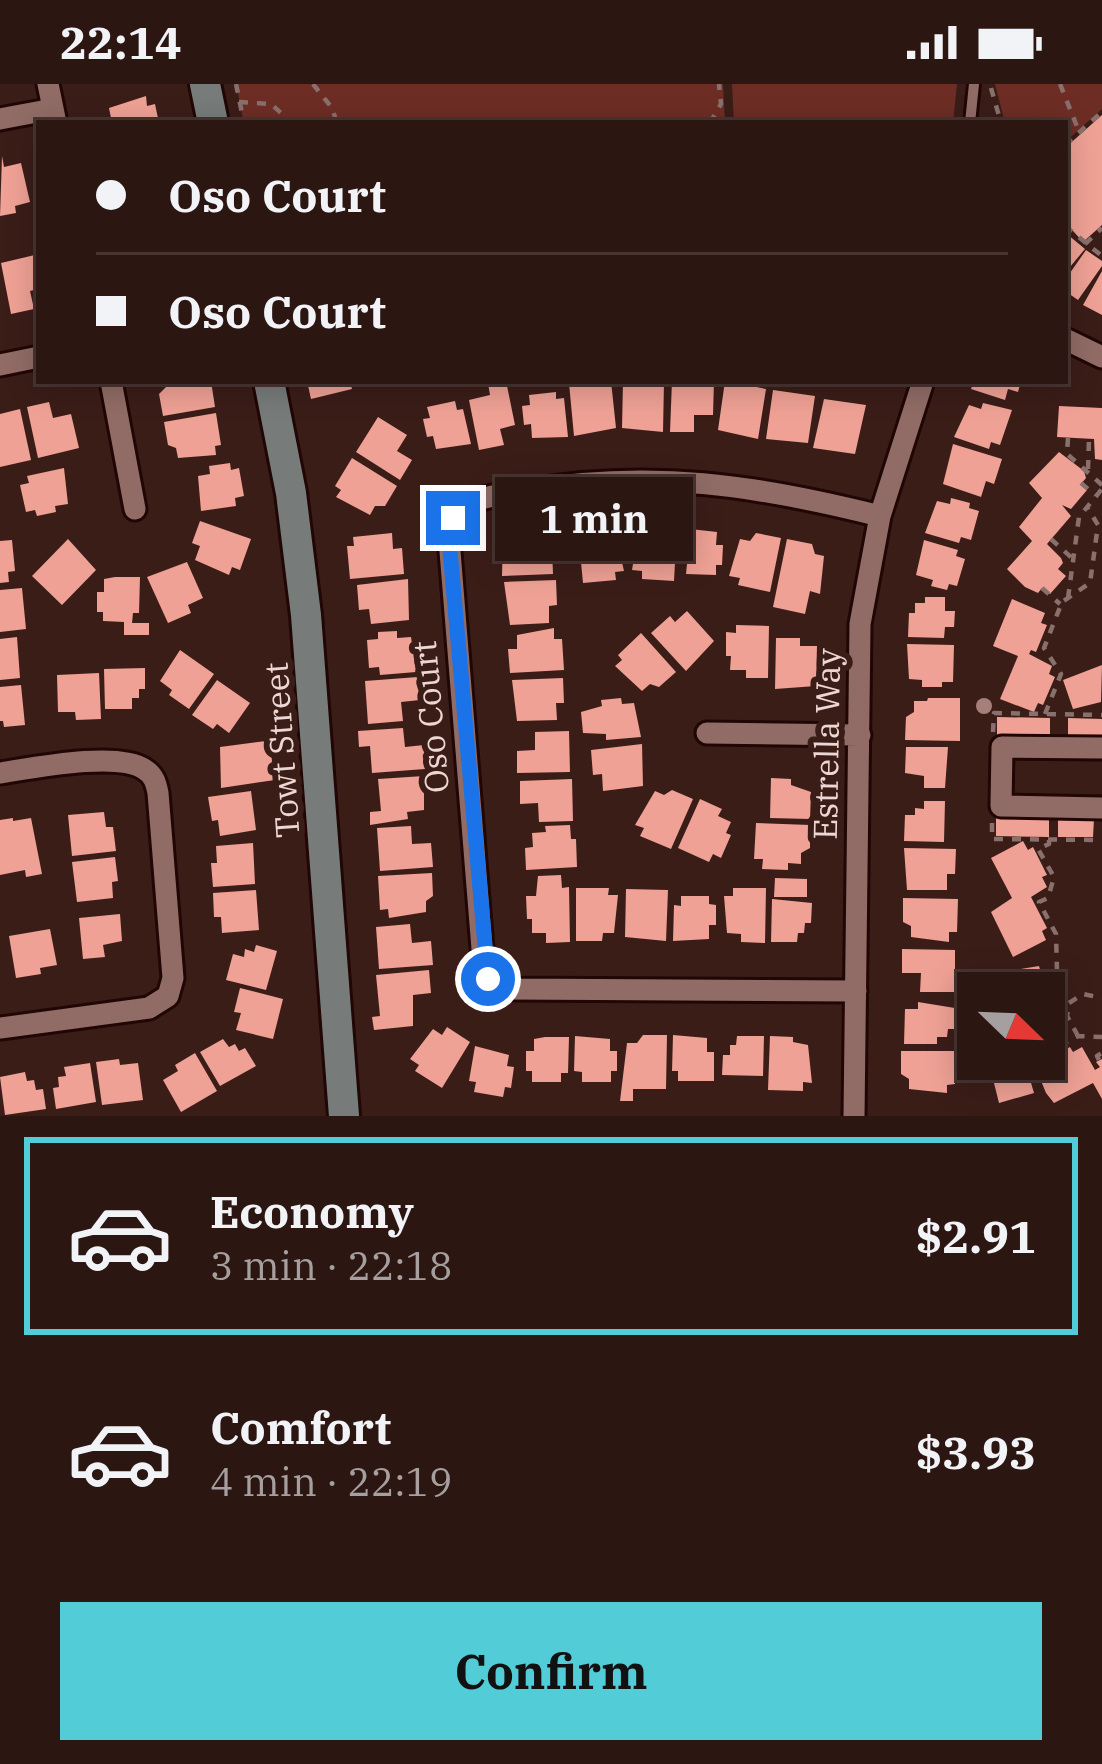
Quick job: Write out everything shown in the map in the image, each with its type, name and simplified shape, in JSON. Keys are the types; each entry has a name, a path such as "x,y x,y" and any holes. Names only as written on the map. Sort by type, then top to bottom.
{"street":[{"path":"0,119 54,116 48,84"},
{"path":"205,84 212,120"},
{"path":"1068,340 1102,357"},
{"path":"0,365 36,357"},
{"path":"112,384 134,509"},
{"name":"Towt Street","path":"269,384 291,493 306,615 344,1116"},
{"name":"Estrella Way","path":"854,1116 860,625 880,515 922,384"},
{"name":"Oso Court","path":"856,991 511,989 488,979 449,539 453,518 468,502 559,485 627,479 759,488 880,515"},
{"path":"707,734 860,735"},
{"path":"1102,748 1002,747 1001,806 1102,808"},
{"path":"0,773 116,762 141,766 150,773 158,794 173,978 168,995 149,1007 0,1028"}],"lane":[{"path":"970,120 974,84"}],"path":[{"path":"236,84 243,120"},
{"path":"313,84 336,120"},
{"path":"712,120 721,104 719,84"},
{"path":"990,84 1000,120"},
{"path":"1060,84 1080,133"},
{"path":"239,102 271,104 289,120"},
{"path":"1068,143 1102,112"},
{"path":"1084,244 1102,228"},
{"path":"1068,229 1102,256"},
{"path":"1068,438 1067,454 1102,487 1081,514 1068,598"},
{"path":"1088,472 1089,439"},
{"path":"1082,483 1096,496"},
{"path":"1072,507 1081,514"},
{"path":"1045,714 1061,674 1044,648 1061,604 1086,589 1091,579 1098,525 1087,507"},
{"path":"1065,523 1076,534"},
{"path":"1051,539 1073,559"},
{"path":"1059,568 1070,578"},
{"path":"1042,588 1061,604"},
{"path":"1002,747 993,740 994,713 1102,715"},
{"path":"1001,806 992,817 992,839 1102,840"},
{"path":"1049,840 1038,849 1054,877 1048,898 1039,902 1056,934 1057,972"},
{"path":"1078,1036 1067,1010 1077,995 1102,998"},
{"path":"1065,1044 1078,1036 1102,1037"}],"shaded area":[{"path":"236,84 723,84 725,120 243,120"},
{"path":"732,84 957,84 953,120 734,120"},
{"path":"995,84 1102,84 1102,109 1068,139 1068,120 1004,120"}],"building":[{"path":"146,96 147,106 155,104 158,120 111,120 109,108"},
{"path":"1102,115 1102,225 1083,242 1068,225 1068,145"},
{"path":"2,156 4,167 21,163 30,202 15,206 16,213 0,216"},
{"path":"1068,235 1085,249 1068,269"},
{"path":"1086,250 1102,261 1078,300 1068,293 1068,276"},
{"path":"36,255 36,290 30,291 34,309 11,314 1,263"},
{"path":"1102,271 1102,315 1083,305"},
{"path":"211,384 215,407 163,416 159,394 166,387"},
{"path":"308,384 351,384 352,389 311,399"},
{"path":"488,384 507,384 515,425 500,429 504,445 479,450 469,400 490,395"},
{"path":"569,384 611,384 616,428 574,436"},
{"path":"623,384 664,384 663,432 622,428"},
{"path":"672,384 714,384 713,415 694,415 694,432 670,432"},
{"path":"725,384 766,389 758,439 718,430"},
{"path":"973,384 1020,384 1018,392 1008,389 1005,400 971,389"},
{"path":"773,390 815,396 808,443 766,439"},
{"path":"556,392 556,399 564,398 568,437 532,438 531,424 524,425 522,406 530,405 529,395"},
{"path":"824,399 866,405 855,454 813,448"},
{"path":"455,401 457,410 463,409 471,444 436,449 423,419 430,418 427,407"},
{"path":"49,402 53,418 71,414 79,448 38,458 27,407"},
{"path":"983,403 1012,410 1000,445 991,442 989,449 954,437 969,405 981,409"},
{"path":"1059,406 1102,408 1102,460 1095,459 1094,439 1057,437"},
{"path":"20,409 31,460 0,467 0,414"},
{"path":"216,413 221,445 215,446 216,455 178,458 176,448 168,445 164,422"},
{"path":"378,417 407,435 397,451 412,460 400,480 356,452"},
{"path":"953,444 1002,459 994,484 986,481 981,497 943,484"},
{"path":"1059,452 1084,471 1081,484 1087,490 1071,509 1062,505 1071,516 1047,544 1061,558 1058,569 1066,576 1050,594 1042,588 1038,593 1007,569 1032,541 1019,527 1042,498 1029,483"},
{"path":"352,458 397,486 385,506 375,506 370,515 336,497 341,490 335,486"},
{"path":"230,463 231,470 239,468 244,496 235,498 236,506 201,511 198,476 210,474 209,466"},
{"path":"64,468 68,504 37,516 35,510 26,512 20,485 29,483 27,476"},
{"path":"951,498 979,511 971,540 961,537 959,543 925,533 937,501 950,504"},
{"path":"200,521 251,539 240,570 232,567 229,575 195,560 200,546 192,543"},
{"path":"650,524 677,526 674,581 642,579 642,571 632,570 638,534 646,534"},
{"path":"681,528 717,532 716,545 723,545 716,575 686,574 687,564 679,563"},
{"path":"600,529 616,535 624,571 615,572 616,580 583,583 578,531"},
{"path":"544,532 544,548 552,548 553,574 502,576 503,535"},
{"path":"392,533 393,549 402,548 404,574 350,579 347,546 354,546 353,537"},
{"path":"756,533 781,538 770,592 738,585 740,578 729,576 740,539 750,541"},
{"path":"68,539 96,570 62,605 32,576"},
{"path":"787,539 812,544 815,554 824,556 820,594 810,591 805,614 773,607"},
{"path":"12,540 15,571 8,572 9,582 0,583 0,541"},
{"path":"924,540 958,550 956,556 965,559 957,586 949,584 947,590 931,586 933,580 916,575"},
{"path":"187,562 203,598 188,605 191,613 168,623 147,577"},
{"path":"140,577 139,613 133,613 132,623 149,623 149,635 124,635 124,622 103,621 103,612 97,612 97,592 104,592 104,579"},
{"path":"408,579 409,620 371,624 369,609 359,610 357,585"},
{"path":"556,580 557,605 549,606 549,623 510,625 504,582"},
{"path":"22,588 26,629 0,632 0,590"},
{"path":"925,597 945,597 945,611 955,611 954,627 945,627 944,638 908,637 909,613 915,613 915,603 925,603"},
{"path":"1012,599 1045,613 1041,623 1047,625 1036,652 1029,654 1052,666 1049,674 1055,677 1043,705 1038,703 1034,712 1000,699 1018,656 993,646"},
{"path":"687,611 714,641 686,671 651,633 670,616 675,622"},
{"path":"736,625 769,626 768,678 746,678 746,670 730,670 726,632 736,633"},
{"path":"554,628 554,639 562,639 564,670 510,673 508,649 517,649 517,635"},
{"path":"397,631 397,638 411,637 416,672 380,675 379,667 369,668 367,640 378,639 378,632"},
{"path":"641,633 676,672 659,687 650,684 642,691 615,666 622,660 618,655"},
{"path":"17,637 20,678 0,680 0,639"},
{"path":"776,638 800,638 800,646 817,646 816,686 775,689"},
{"path":"907,644 954,645 953,682 922,687 922,680 909,679"},
{"path":"180,650 214,674 189,709 169,695 172,690 160,681"},
{"path":"1102,665 1101,702 1073,709 1063,680"},
{"path":"145,668 145,689 139,689 139,698 132,698 132,709 105,709 104,669"},
{"path":"99,673 101,719 76,720 75,712 58,712 57,675"},
{"path":"418,677 420,700 401,702 403,721 368,724 365,681"},
{"path":"563,678 564,703 556,703 557,720 517,721 512,680"},
{"path":"217,680 250,703 229,733 192,715"},
{"path":"21,685 25,725 4,727 0,687"},
{"path":"621,698 622,704 634,703 641,737 606,740 606,734 583,733 581,712 602,706 601,700"},
{"path":"960,698 960,741 905,740 906,717 914,712 914,701"},
{"path":"997,717 1050,718 1050,736 997,736"},
{"path":"1068,718 1102,719 1102,736 1068,736"},
{"path":"403,728 405,747 424,745 425,769 372,773 370,746 359,747 358,731"},
{"path":"569,731 570,772 517,773 517,751 535,750 535,732"},
{"path":"274,740 275,780 221,788 220,747"},
{"path":"642,744 643,786 603,791 602,774 593,775 591,750"},
{"path":"906,747 948,747 945,788 924,788 924,776 905,773"},
{"path":"424,776 424,810 407,812 408,819 370,825 370,812 381,811 378,779"},
{"path":"771,778 791,779 791,785 811,792 810,819 770,818"},
{"path":"572,779 573,821 539,822 538,803 520,804 520,781"},
{"path":"672,790 693,799 671,849 640,836 644,828 635,825 655,791 664,795"},
{"path":"251,791 256,830 220,836 208,797"},
{"path":"700,799 722,809 718,816 731,822 721,858 713,854 709,862 678,848"},
{"path":"924,801 945,801 944,842 904,841 905,815 915,815 915,808 924,809"},
{"path":"104,812 106,827 113,827 116,851 72,856 68,815"},
{"path":"31,818 42,874 26,877 25,870 0,875 0,820"},
{"path":"996,818 1049,819 1049,837 996,836"},
{"path":"1058,819 1094,819 1093,837 1058,837"},
{"path":"756,823 810,825 810,848 801,853 801,864 788,863 788,870 762,869 763,859 754,859"},
{"path":"570,825 571,839 576,839 577,867 526,870 525,848 533,847 532,833 546,832 545,826"},
{"path":"411,826 412,844 431,843 433,867 380,871 377,828"},
{"path":"1023,841 1028,850 1033,847 1047,875 1042,877 1047,887 1031,897 1047,928 1042,931 1046,940 1013,957 991,912 1012,898 991,858"},
{"path":"253,843 255,884 213,887 211,863 217,863 216,846"},
{"path":"904,848 956,849 955,874 947,874 947,890 907,890"},
{"path":"115,857 118,881 112,882 113,898 77,902 72,862"},
{"path":"432,873 433,896 426,901 426,912 389,918 388,909 380,910 378,876"},
{"path":"561,875 562,888 569,887 570,942 546,943 546,933 532,933 526,896 536,896 538,876"},
{"path":"775,878 807,879 807,897 774,897"},
{"path":"576,888 609,888 608,895 618,895 614,933 603,933 602,941 576,941"},
{"path":"733,888 766,888 765,943 741,942 741,934 727,933 724,896 733,896"},
{"path":"626,889 668,890 666,941 625,937"},
{"path":"256,890 259,930 222,933 221,917 214,917 213,893"},
{"path":"681,896 709,896 709,904 716,905 716,925 709,925 709,939 673,941 674,905 681,906"},
{"path":"903,898 958,899 957,932 949,932 949,942 911,937 911,926 903,922"},
{"path":"772,899 812,903 811,923 805,923 797,942 771,942"},
{"path":"120,914 122,941 103,945 105,957 83,959 79,918"},
{"path":"410,924 412,943 431,941 433,965 379,969 376,927"},
{"path":"50,929 57,965 40,968 41,974 16,978 9,936"},
{"path":"256,945 277,951 266,990 226,980 233,954 244,957 245,949 254,952"},
{"path":"902,949 955,950 955,992 920,992 921,973 902,973"},
{"path":"1039,966 1041,972 1012,972"},
{"path":"429,970 431,993 413,995 413,1026 374,1030 372,1017 380,1016 376,975"},
{"path":"240,988 283,999 273,1039 236,1030 241,1013 234,1012"},
{"path":"918,1002 957,1008 957,1029 948,1029 947,1037 937,1037 937,1044 904,1044 905,1009 918,1009"},
{"path":"447,1027 470,1042 442,1088 415,1071 419,1065 410,1059 433,1029 442,1035"},
{"path":"643,1035 667,1035 666,1089 633,1089 633,1101 620,1101 627,1043 637,1043"},
{"path":"673,1035 707,1038 707,1052 714,1052 714,1081 678,1081 678,1071 672,1071"},
{"path":"575,1036 610,1039 610,1051 617,1051 617,1071 611,1071 611,1082 582,1082 582,1072 574,1071"},
{"path":"737,1036 764,1036 763,1076 722,1075 723,1055 730,1055"},
{"path":"770,1036 793,1037 793,1042 808,1045 812,1083 803,1082 803,1091 768,1090"},
{"path":"569,1037 568,1073 561,1073 561,1082 532,1082 532,1071 526,1071 526,1051 534,1051 534,1039"},
{"path":"223,1039 229,1047 245,1048 256,1066 220,1086 200,1052"},
{"path":"475,1046 509,1055 507,1066 514,1067 511,1088 505,1087 503,1097 474,1092 476,1082 469,1081"},
{"path":"1082,1047 1095,1070 1102,1059 1102,1099 1093,1083 1054,1103 1046,1093 1041,1080 1065,1080 1065,1050"},
{"path":"901,1051 955,1051 955,1084 947,1085 947,1093 909,1089 909,1079 901,1074"},
{"path":"195,1053 217,1091 181,1112 163,1080 178,1071 175,1065"},
{"path":"119,1059 120,1065 138,1063 143,1100 102,1105 96,1062"},
{"path":"90,1063 96,1102 56,1109 53,1088 59,1087 58,1077 66,1076 64,1067"},
{"path":"25,1072 36,1090 43,1089 46,1109 5,1115 0,1077"},
{"path":"993,1080 1030,1080 1034,1093 999,1103"}],"route":[{"path":"453,518 449,539 488,979"}]}
